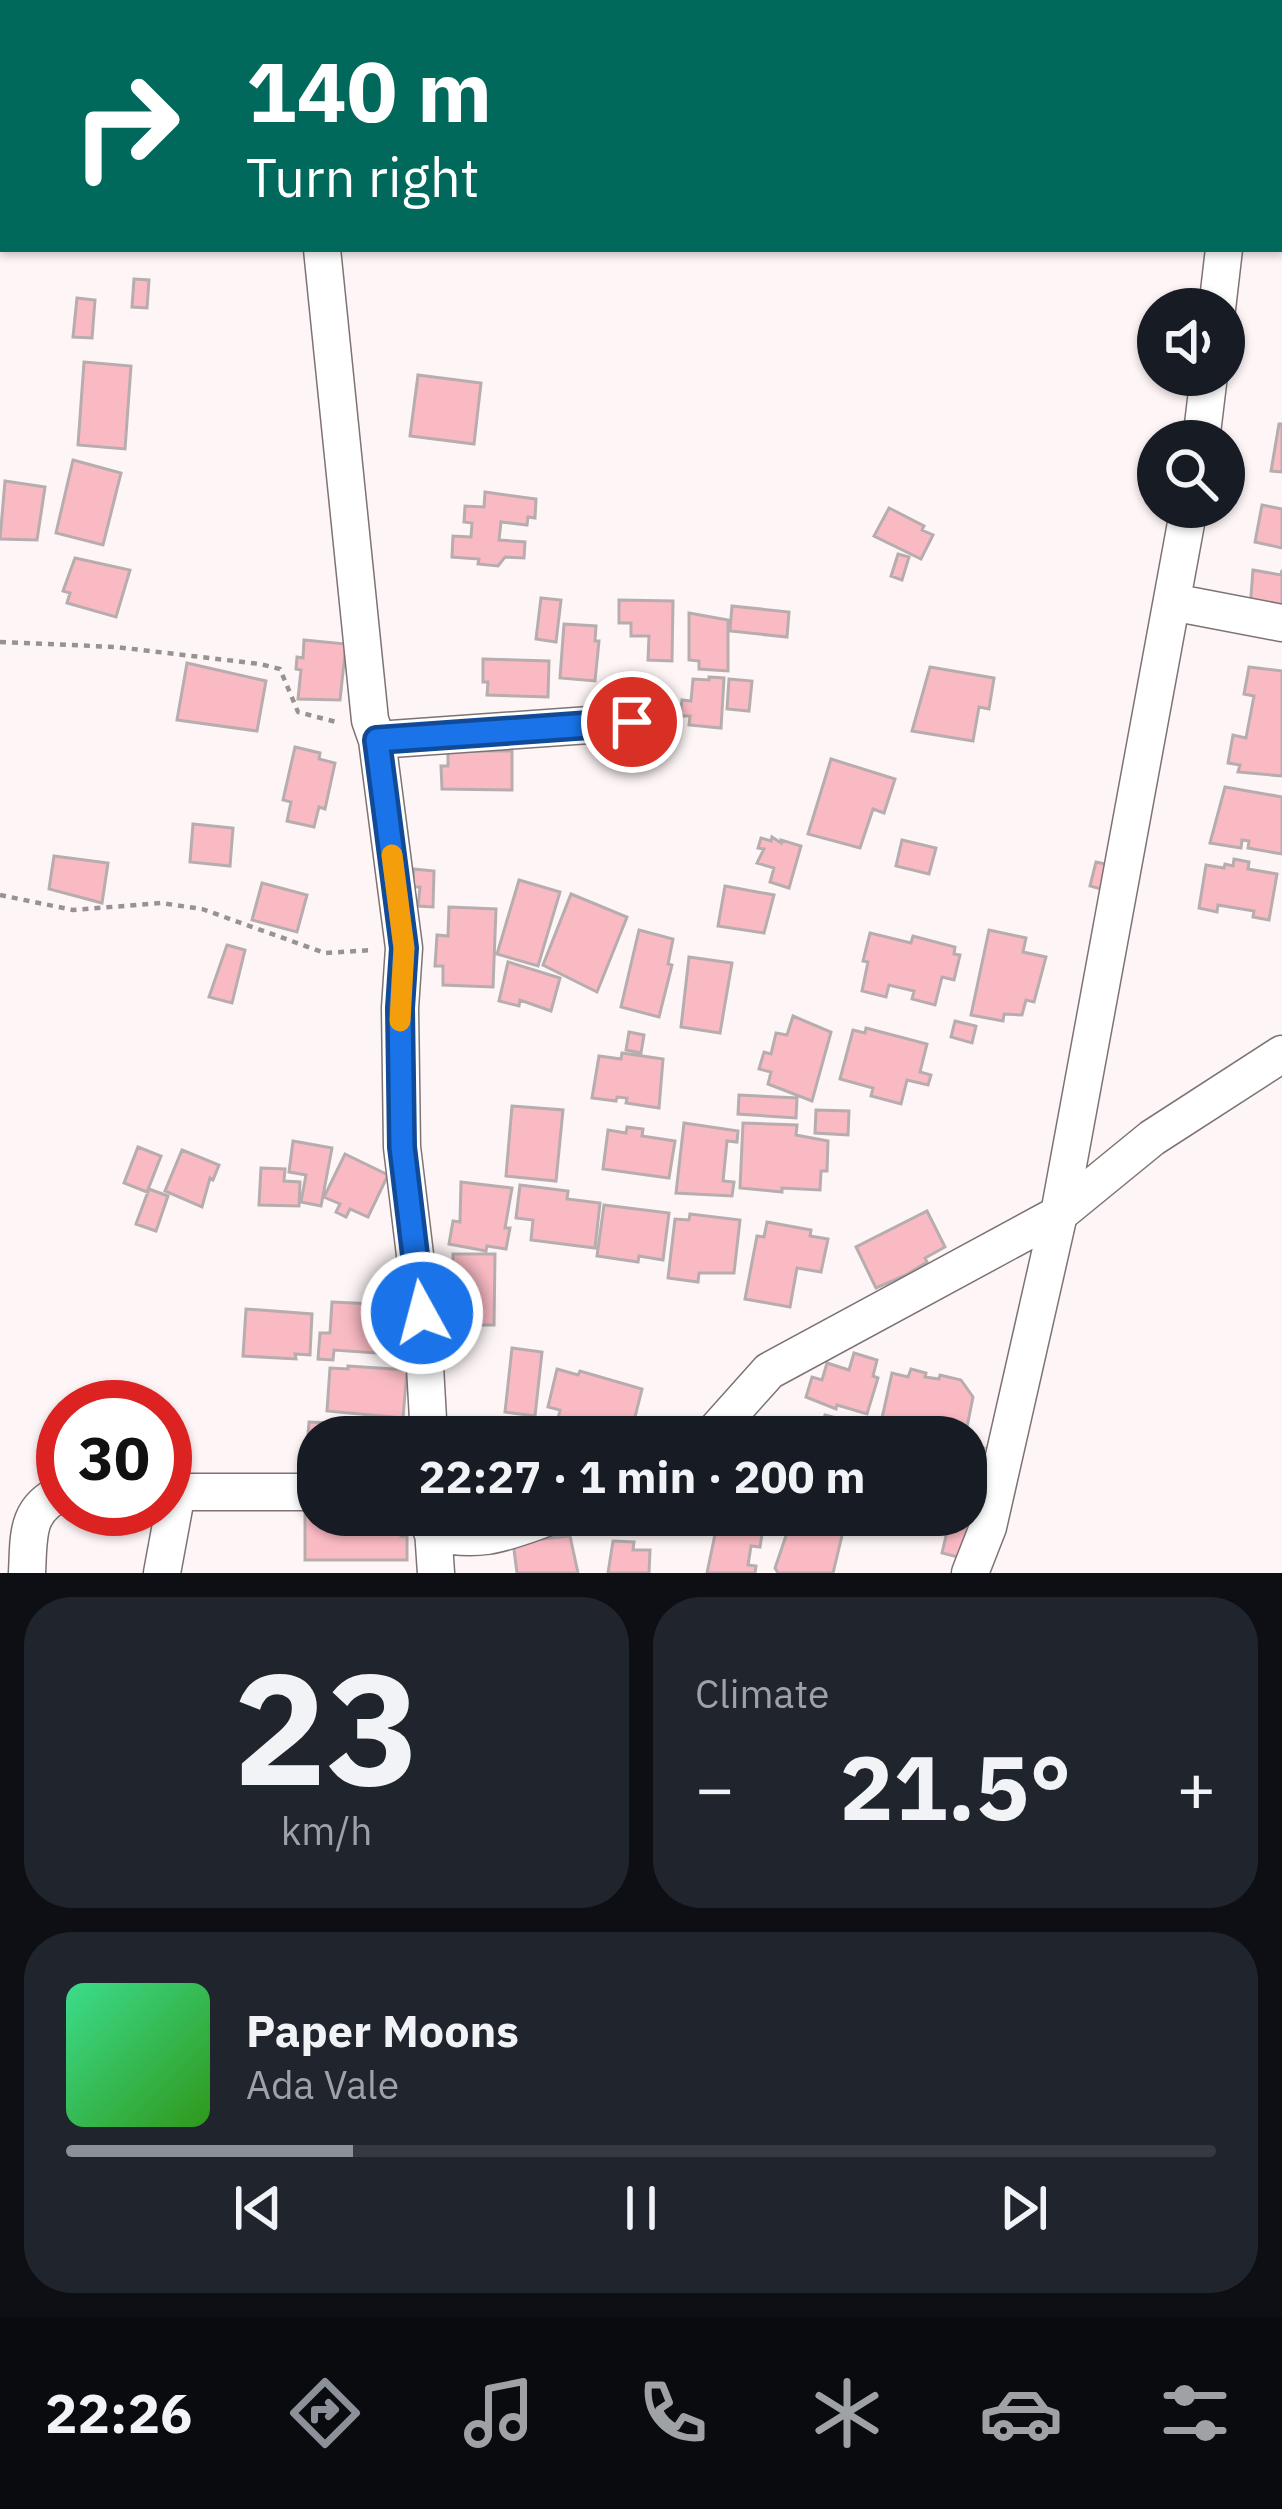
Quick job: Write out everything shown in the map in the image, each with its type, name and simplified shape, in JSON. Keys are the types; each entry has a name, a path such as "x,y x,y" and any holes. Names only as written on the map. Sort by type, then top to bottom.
{"street":[{"path":"322,252 373,730 404,948 402,1147 422,1313 428,1416"},
{"path":"1219,288 1224,252"},
{"path":"970,1573 988,1527 1059,1214 1185,528"},
{"path":"1172,602 1282,623"},
{"path":"373,730 632,722"},
{"path":"729,1416 769,1371 1059,1214 1152,1138 1282,1054"},
{"path":"192,1492 297,1492"},
{"path":"27,1573 29,1522 36,1511"},
{"path":"162,1573 166,1536"},
{"path":"433,1536 436,1573"}],"path":[{"path":"0,642 116,647 260,664 280,669 298,712 373,730"},
{"path":"0,895 73,910 161,903 202,909 325,953 404,948"}],"building":[{"path":"134,279 149,280 147,308 132,307"},
{"path":"77,298 95,300 92,338 73,337"},
{"path":"84,362 131,366 125,449 78,445"},
{"path":"418,375 481,383 474,444 410,436"},
{"path":"1282,424 1282,472 1271,471"},
{"path":"73,460 121,473 103,545 56,533"},
{"path":"5,481 45,487 37,540 0,539"},
{"path":"485,492 536,499 535,518 528,517 527,525 501,522 499,540 525,542 524,558 505,557 498,566 452,557 453,536 471,537 472,523 464,522 465,506 484,507"},
{"path":"1262,505 1282,509 1282,548 1255,542"},
{"path":"889,508 933,535 921,559 874,536"},
{"path":"898,554 909,557 902,580 891,576"},
{"path":"75,558 130,570 116,617 67,603 70,593 63,591"},
{"path":"1253,570 1281,575 1282,570 1282,609 1250,609"},
{"path":"541,598 561,600 556,642 536,639"},
{"path":"619,600 673,601 672,661 648,660 649,636 631,636 631,623 619,623"},
{"path":"732,606 789,612 787,637 730,631"},
{"path":"689,613 728,620 728,671 699,669 699,661 689,660"},
{"path":"564,624 596,626 595,681 560,678"},
{"path":"304,640 346,644 340,700 298,699 301,670 296,669 297,657 303,658"},
{"path":"483,659 549,661 548,697 487,695"},
{"path":"187,663 266,681 257,731 177,720"},
{"path":"930,667 994,678 989,709 979,707 973,741 912,731"},
{"path":"1249,667 1282,671 1282,776 1238,772 1240,765 1228,763 1233,735 1246,738 1254,696 1244,694"},
{"path":"724,678 721,728 689,725 690,716 680,716 682,700 691,701 693,679"},
{"path":"729,679 752,681 749,711 727,709"},
{"path":"295,747 320,753 319,759 335,763 325,809 319,807 314,827 287,821 291,802 283,800"},
{"path":"448,751 512,751 512,790 442,789 441,766 448,766"},
{"path":"831,759 895,779 884,813 873,809 860,848 808,834"},
{"path":"1225,787 1282,797 1282,854 1248,848 1249,841 1242,840 1241,848 1210,843"},
{"path":"193,824 233,828 230,866 190,862"},
{"path":"772,837 801,846 789,888 770,882 774,868 757,863 764,849 758,848 761,838 771,841"},
{"path":"902,840 936,848 929,874 896,866"},
{"path":"54,856 108,863 102,903 49,889"},
{"path":"1234,859 1249,862 1248,869 1277,874 1269,920 1253,917 1254,911 1218,905 1217,912 1199,908 1206,865 1224,868 1225,864 1233,866"},
{"path":"1096,862 1115,866 1108,891 1090,886"},
{"path":"414,869 434,871 433,907 418,906 420,887 412,887"},
{"path":"519,880 560,892 538,966 497,954"},
{"path":"262,883 307,895 297,932 252,920"},
{"path":"725,886 774,895 764,933 718,926"},
{"path":"571,894 627,917 597,992 543,965"},
{"path":"449,907 496,909 493,987 443,985 443,966 435,966 437,935 448,936"},
{"path":"639,930 673,939 668,964 672,965 659,1017 621,1007"},
{"path":"989,930 1026,938 1023,952 1046,957 1034,1002 1026,1000 1022,1015 1004,1014 1003,1021 971,1015"},
{"path":"870,933 911,943 913,936 955,947 954,954 960,955 954,980 942,977 935,1005 912,999 914,991 889,985 886,997 862,991"},
{"path":"227,945 245,950 232,1003 209,997"},
{"path":"689,957 732,963 720,1033 681,1027"},
{"path":"508,962 560,978 551,1011 520,1000 519,1006 499,1001"},
{"path":"793,1016 831,1032 812,1101 768,1084 771,1072 759,1069 764,1052 771,1054 776,1033 787,1035"},
{"path":"955,1021 976,1026 972,1043 951,1037"},
{"path":"866,1028 927,1044 920,1072 931,1075 928,1085 907,1080 901,1104 871,1096 873,1088 840,1079 853,1030 865,1033"},
{"path":"629,1032 644,1035 641,1053 626,1050"},
{"path":"622,1053 663,1059 659,1108 626,1103 627,1098 592,1098 599,1056 621,1059"},
{"path":"739,1095 797,1098 796,1118 738,1114"},
{"path":"512,1106 563,1110 556,1181 506,1176"},
{"path":"816,1110 849,1111 848,1135 815,1133"},
{"path":"684,1123 738,1131 737,1142 727,1141 723,1181 734,1182 732,1196 676,1193"},
{"path":"743,1123 797,1125 796,1135 828,1141 827,1171 821,1171 820,1190 740,1188"},
{"path":"627,1127 643,1129 642,1136 675,1141 669,1178 603,1169 608,1130 626,1133"},
{"path":"293,1141 332,1148 321,1206 301,1202 306,1175 289,1172"},
{"path":"138,1147 161,1156 147,1192 124,1183"},
{"path":"182,1150 219,1165 202,1207 165,1191"},
{"path":"345,1154 388,1175 368,1217 350,1209 346,1217 336,1212 340,1204 324,1197"},
{"path":"261,1168 285,1169 284,1181 300,1182 299,1206 259,1205"},
{"path":"461,1182 512,1188 506,1249 487,1246 486,1251 449,1244 453,1221 460,1222"},
{"path":"520,1185 568,1191 567,1199 600,1203 595,1248 531,1240 533,1220 516,1218"},
{"path":"149,1189 168,1196 156,1231 136,1224"},
{"path":"604,1205 669,1213 663,1260 597,1256"},
{"path":"927,1211 945,1247 906,1275 876,1288 856,1247"},
{"path":"690,1214 740,1220 734,1273 699,1273 698,1282 668,1278 675,1219 689,1220"},
{"path":"767,1222 811,1230 810,1236 828,1239 821,1272 797,1268 790,1307 745,1299 757,1236 764,1237"},
{"path":"453,1254 495,1254 494,1325 442,1325 437,1282 453,1282"},
{"path":"332,1302 394,1305 390,1354 334,1350 333,1360 318,1359 320,1333 330,1333"},
{"path":"246,1309 312,1314 310,1355 295,1354 296,1359 243,1356"},
{"path":"512,1348 542,1352 535,1416 505,1412"},
{"path":"854,1353 877,1360 873,1376 878,1378 867,1414 806,1397 812,1377 822,1380 827,1363 849,1370"},
{"path":"330,1368 407,1370 403,1416 327,1411"},
{"path":"557,1369 642,1389 635,1416 559,1416 560,1410 548,1407"},
{"path":"911,1369 926,1373 925,1377 961,1380 973,1397 969,1416 882,1416 892,1373 908,1377"},
{"path":"305,1536 407,1536 407,1560 305,1560"},
{"path":"570,1536 578,1573 517,1573 513,1542"},
{"path":"715,1536 762,1536 760,1547 751,1546 748,1565 756,1566 755,1573 707,1573"},
{"path":"786,1536 842,1536 833,1573 778,1573 775,1568"},
{"path":"946,1536 975,1536 969,1560 942,1553"},
{"path":"613,1541 634,1542 633,1550 650,1550 649,1573 608,1573"}],"slow traffic":[{"path":"392,855 404,948 400,1021"}],"route":[{"path":"422,1313 402,1147 404,948 377,740 632,722"}]}
